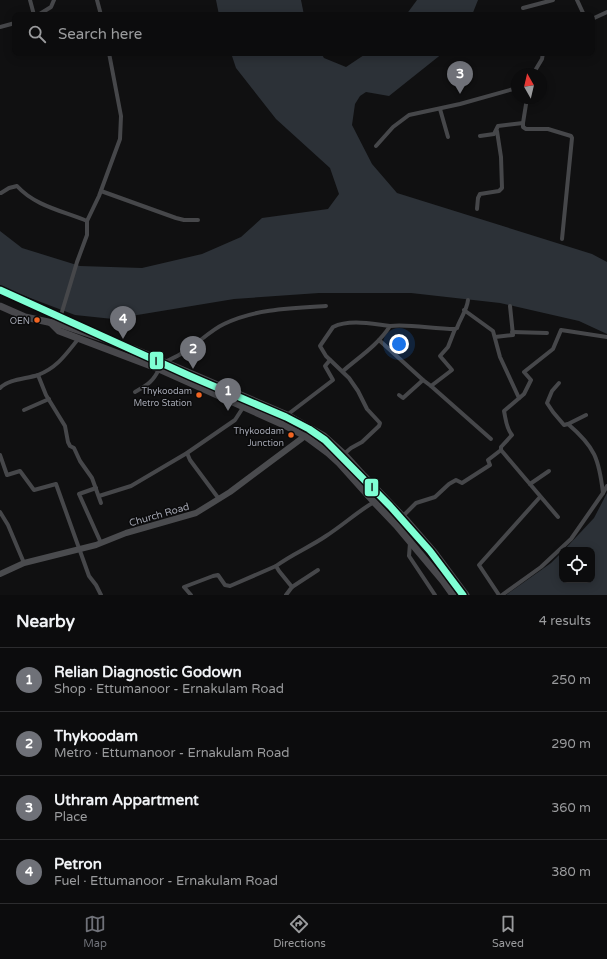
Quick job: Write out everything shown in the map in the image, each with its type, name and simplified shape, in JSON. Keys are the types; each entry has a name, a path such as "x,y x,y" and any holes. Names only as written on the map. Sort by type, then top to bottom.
{"main road":[{"path":"0,306 25,317 62,325 134,349 287,415 324,436 344,454 403,516 434,552 466,595"},
{"path":"51,323 59,331 159,369 244,406 305,436 328,453 362,489 410,541 453,595"},
{"path":"362,489 370,483"}],"street":[{"path":"30,0 33,12"},
{"path":"43,12 51,7 54,0"},
{"path":"98,0 100,12"},
{"path":"523,8 553,0"},
{"path":"577,0 583,12"},
{"path":"595,18 607,12"},
{"path":"0,27 12,24"},
{"path":"51,323 61,316 77,262 87,236 88,221 120,139 121,116 110,56"},
{"path":"536,68 543,56"},
{"path":"376,146 393,127 409,115 440,109 511,90"},
{"path":"525,104 523,127 526,129 548,129 572,138 562,239"},
{"path":"440,109 448,137"},
{"path":"477,209 480,194 499,191 502,188 501,157 497,131 498,126 523,123"},
{"path":"480,136 494,134 497,131"},
{"path":"0,193 17,186 23,193 35,202 88,221"},
{"path":"100,191 176,218 184,220 198,220"},
{"path":"431,386 452,370 440,356 448,347 468,300"},
{"path":"165,362 184,352 222,325 236,319 262,313 326,306"},
{"path":"495,337 513,335 510,306"},
{"path":"464,310 493,332 500,357 519,398"},
{"path":"344,454 350,448 362,442 379,426 380,422 367,409 355,386 343,371 330,360 321,349 320,346 333,327 344,324 359,323 455,329"},
{"path":"343,371 379,340 390,326"},
{"path":"403,516 416,503 435,497 449,484 456,480 462,483 490,465 488,460 501,450 500,447 512,435 506,428 504,411 524,394 531,380 524,372 553,349 561,330 607,337"},
{"path":"512,332 547,333"},
{"path":"0,388 21,378 38,375 59,363 79,338"},
{"path":"379,340 491,439"},
{"path":"287,415 333,380 325,366 330,360"},
{"path":"135,392 150,384 155,378 159,369"},
{"path":"38,375 49,399 65,426 68,442 77,452 80,461 92,478 101,503"},
{"path":"399,395 402,398 423,380"},
{"path":"559,383 552,391 547,403 564,425 586,414"},
{"path":"24,410 49,399"},
{"path":"99,496 131,486 187,453 235,420 244,406"},
{"path":"568,424 581,435 591,447 600,472 602,493"},
{"name":"Church Road","path":"0,574 24,563 100,543 126,533 196,513 230,492 305,436"},
{"path":"501,450 558,517"},
{"path":"187,453 190,460 219,499"},
{"path":"0,455 7,475 20,472 34,490 56,484 89,576 101,595"},
{"path":"530,484 549,471"},
{"path":"540,497 479,565 500,595 541,567 570,539 607,486"},
{"path":"96,488 79,494 100,543"},
{"path":"191,595 184,587 213,576 218,575 226,586 230,586 276,566 328,535 358,512 374,502"},
{"path":"0,512 8,525 24,563"},
{"path":"414,529 423,535 470,595"},
{"path":"410,541 409,556 436,595"},
{"path":"276,566 278,571 292,587"},
{"path":"286,595 292,587 318,570"}],"shaded area":[{"path":"216,0 301,0 303,12 218,12"},
{"path":"417,0 478,0 473,12 408,12"},
{"path":"232,56 323,56 324,58 346,67 362,56 439,56 389,96 366,92 360,96 355,104 352,125 372,164 397,193 592,254 607,262 607,334 579,321 500,303 411,293 319,293 234,299 113,319 75,315 0,285 0,231 22,248 80,266 142,268 202,254 241,237 262,218 328,209 339,194 330,168 276,119 236,68"},
{"path":"607,493 607,595 506,595 551,563 559,555 559,583 595,583 595,547 567,547 594,518"}],"transit line":[{"name":"I","path":"0,290 190,376 286,417 309,429 325,440 390,506 430,551 463,595"}],"place":[{"name":"Uthram Appartment","path":"460,94"},
{"name":"OEN","path":"37,320"},
{"name":"Petron","path":"123,339"},
{"name":"Thykoodam","path":"193,369"},
{"name":"Thykoodam Metro Station","path":"199,395"},
{"name":"Relian Diagnostic Godown","path":"228,411"},
{"name":"Thykoodam Junction","path":"291,435"}]}
